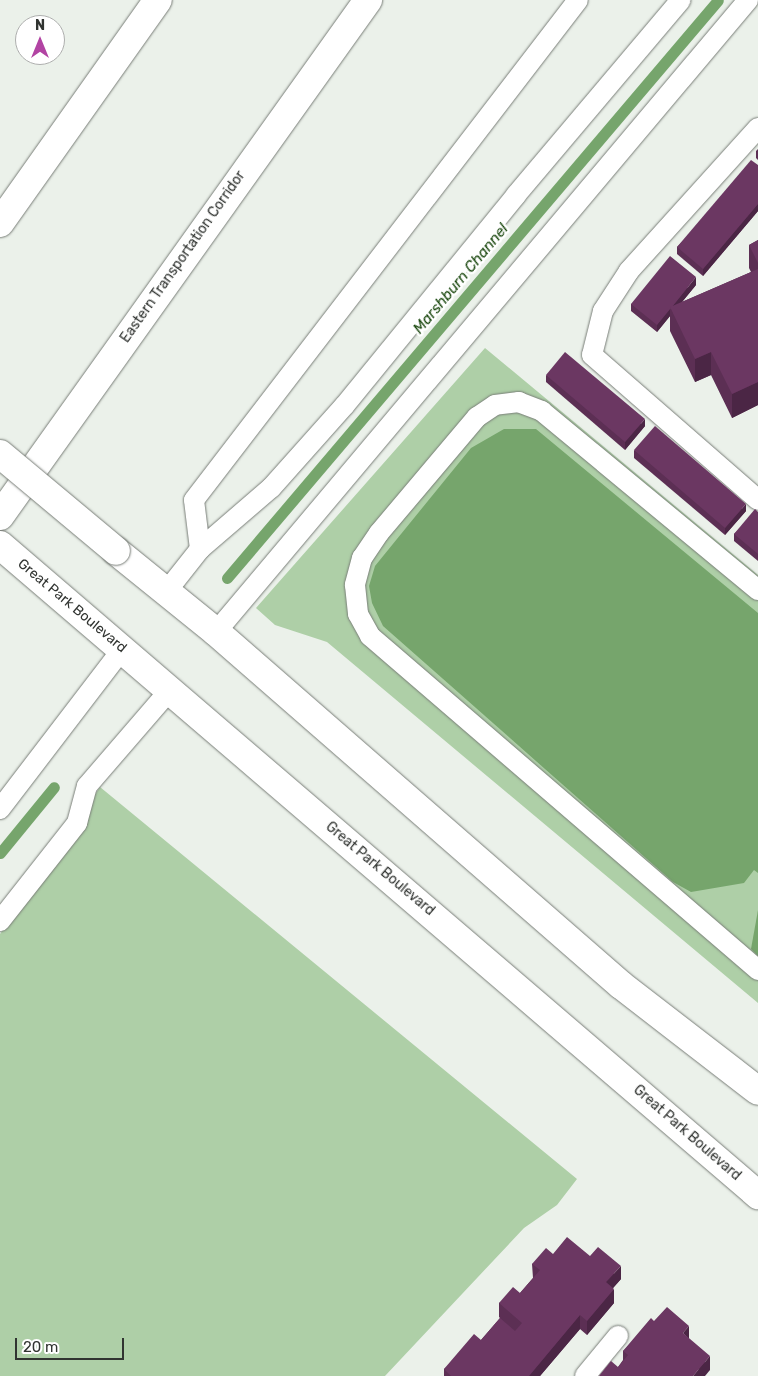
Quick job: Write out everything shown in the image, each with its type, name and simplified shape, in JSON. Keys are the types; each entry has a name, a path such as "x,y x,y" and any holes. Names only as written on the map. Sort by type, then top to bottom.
{"main road":[{"path":"0,223 158,0"},
{"name":"Eastern Transportation Corridor","path":"0,516 368,0"},
{"path":"0,454 216,632 621,985 758,1091"},
{"name":"Great Park Boulevard","path":"0,545 123,648 758,1195"}],"lane":[{"path":"200,549 194,500 578,0"},
{"path":"166,592 200,549 271,488 345,405 516,194 681,0"},
{"path":"216,632 748,0"},
{"path":"758,128 629,271 603,311 592,355 758,500"},
{"path":"758,590 542,411 519,402 495,405 477,417 379,532 362,558 355,585 358,614 370,636 758,970"},
{"path":"0,809 123,648"},
{"path":"0,921 77,822 87,786 170,690"},
{"path":"585,1376 618,1336"}],"shaded area":[{"path":"485,348 758,575 758,1003 327,642 275,625 256,608"},
{"path":"504,429 536,429 758,613 758,873 754,870 744,883 691,892 673,882 383,626 372,603 369,586 375,566 471,448"},
{"path":"100,787 577,1179 557,1205 524,1228 385,1376 0,1376 0,934"},
{"path":"758,910 758,956 751,949"}],"building":[{"path":"751,160 758,165 758,204 703,269 677,247"},
{"path":"758,240 758,263 749,245"},
{"path":"670,256 696,277 657,325 631,304"},
{"path":"758,269 758,382 732,394 711,352 695,359 670,307"},
{"path":"565,352 645,419 625,442 546,375"},
{"path":"655,426 746,504 725,528 634,450"},
{"path":"755,509 758,512 758,554 734,534"},
{"path":"567,1237 590,1256 598,1247 621,1266 606,1282 614,1289 587,1321 580,1315 529,1376 451,1376 444,1369 474,1334 481,1340 500,1318 515,1331 522,1323 499,1303 513,1287 520,1293 540,1270 532,1264 546,1248 553,1254"},
{"path":"667,1307 689,1326 683,1333 710,1356 693,1376 599,1376 611,1361 618,1367 628,1355 623,1351 651,1318 654,1321"}],"waterway":[{"name":"Marshburn Channel","path":"227,578 718,0"},
{"name":"Marshburn Channel","path":"0,853 54,787"}]}
